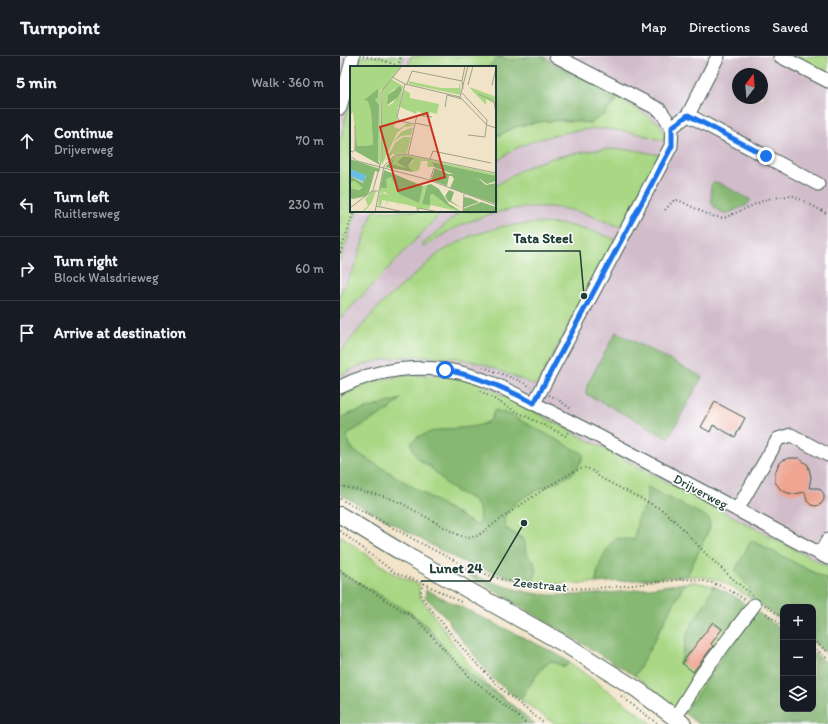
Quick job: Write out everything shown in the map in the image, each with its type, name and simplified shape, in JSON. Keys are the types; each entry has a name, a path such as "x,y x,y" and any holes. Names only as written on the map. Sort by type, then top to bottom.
{"main road":[{"path":"340,515 406,555 568,646 638,690 679,721"}],"street":[{"path":"350,66 353,56"},
{"path":"534,403 672,146 672,127 660,110 556,56"},
{"path":"672,127 688,115 718,56"},
{"path":"780,56 828,81"},
{"path":"340,108 350,68"},
{"path":"688,115 818,184"},
{"name":"Drijverweg","path":"340,387 361,378 394,370 413,368 445,370 475,376 489,381 573,423 824,556"},
{"path":"737,510 778,440 791,435 828,455"},
{"path":"824,556 828,540"},
{"path":"679,721 702,674 757,602"}],"path":[{"path":"358,56 379,59 395,66"},
{"path":"397,66 401,56"},
{"path":"665,210 673,201 678,200 711,216 724,218 767,199 788,196 801,200 828,214"},
{"path":"340,253 354,212"},
{"path":"478,390 515,411 566,436 573,423"},
{"path":"340,486 387,497 401,503 446,529 467,538 477,536 549,487 578,470 586,468 599,477 661,510 676,522 708,556 757,602 780,616"},
{"name":"Zeestraat","path":"340,499 443,555 474,570 498,579 550,588 610,587 685,579 707,581 757,602 780,623"},
{"path":"340,531 395,573 423,583 464,604"},
{"path":"340,570 417,620 470,678 527,724"},
{"path":"423,583 421,591 422,598 468,655 506,693 545,724"},
{"path":"816,642 828,652"},
{"path":"816,649 828,659"},
{"path":"620,694 658,724"}],"shaded area":[{"path":"340,56 828,56 828,575 340,405"}],"green space":[{"path":"361,56 404,56 400,66 358,66"},
{"path":"411,56 530,56 514,60 498,57 489,66 408,66"},
{"path":"530,56 543,56 553,63 618,97 605,114 590,123 561,120 538,122 515,127 500,135 496,135 496,66 489,66 498,57 514,60"},
{"path":"786,56 828,56 828,78"},
{"path":"618,97 659,123 664,132 664,141 620,130 594,129 573,131 551,136 521,146 496,162 496,135 524,124 543,121 572,121 590,123 613,106"},
{"path":"350,100 350,212 357,212 340,262 340,141"},
{"path":"607,149 634,150 660,155 621,227 573,210 551,207 522,208 494,213 466,223 442,235 424,247 422,245 460,212 496,212 496,185 513,174 545,160 576,153"},
{"path":"713,182 719,183 751,200 747,205 726,214 721,212 712,204 711,185"},
{"path":"373,212 442,212 340,319 340,293 354,269"},
{"path":"537,223 563,224 615,239 539,381 534,385 483,364 449,357 430,356 410,356 372,362 355,368 340,376 340,352 379,306 439,253 470,236 504,226"},
{"path":"616,332 702,377 668,439 653,429 586,394 588,383"},
{"path":"406,375 448,376 478,382 828,567 828,580 751,540 750,588 747,596 719,581 705,577 687,576 710,527 647,487 647,502 638,518 634,540 629,539 597,571 596,583 558,584 533,582 536,572 534,562 524,548 522,538 505,528 503,521 506,514 516,502 537,490 566,477 510,415 496,410 493,413 491,420 481,425 469,428 441,430 417,437 418,459 436,472 449,486 474,500 480,511 480,519 477,526 354,451 350,445 347,437 349,433 390,409 400,400 352,413 340,418 340,397 373,381"},
{"path":"401,399 390,409 349,433 347,437 350,445 354,451 477,526 480,516 479,509 472,499 457,492 446,484 430,466 418,459 411,443 417,438 425,434 441,430 485,424 491,420 495,410 510,415 584,454 580,464 573,473 529,494 518,501 510,508 505,517 505,528 525,541 526,553 534,562 536,572 533,582 520,580 475,567 451,556 340,494 340,418 352,413"},
{"path":"647,487 709,518 710,527 687,576 596,583 598,570 604,553 611,543 616,538 634,540 638,518 647,502"},
{"path":"340,535 394,574 419,585 419,595 473,670 487,685 511,704 469,674 453,660 430,629 411,613 340,572"},
{"path":"751,540 828,580 828,655 816,645 816,604 780,604 780,619 747,596 750,588 735,571"},
{"path":"457,569 491,582 515,589 551,595 602,594 685,583 635,676"},
{"path":"340,572 411,613 430,629 453,660 535,724 340,724"},
{"path":"694,582 713,586 708,598 688,631 681,663 714,621 722,627 755,611 684,713 635,676 685,583"},
{"path":"713,586 734,596 748,606 728,633 713,621 698,643 680,664 688,631 708,598"},
{"path":"426,590 555,653 569,662 565,667 551,661 546,664 520,699 516,697 494,680 452,627 446,617 425,597"},
{"path":"755,611 780,628 780,712 816,712 816,654 828,664 828,724 698,724 684,713"},
{"path":"551,661 565,667 569,662 653,724 555,724 520,699 542,668"}],"building":[{"path":"715,402 745,418 735,437 713,425 710,432 701,427"},
{"path":"799,458 808,465 811,477 809,488 819,488 824,494 824,500 821,504 816,506 811,505 807,501 805,492 795,494 788,493 781,490 775,482 775,474 778,465 783,460"},
{"path":"713,622 722,629 711,644 713,646 693,672 682,663"}],"place":[{"name":"Tata Steel","path":"584,296"},
{"name":"Lunet 24","path":"524,523"}],"route":[{"path":"445,370 459,372 489,381 534,403 672,146 672,127 688,115 766,156"}]}
